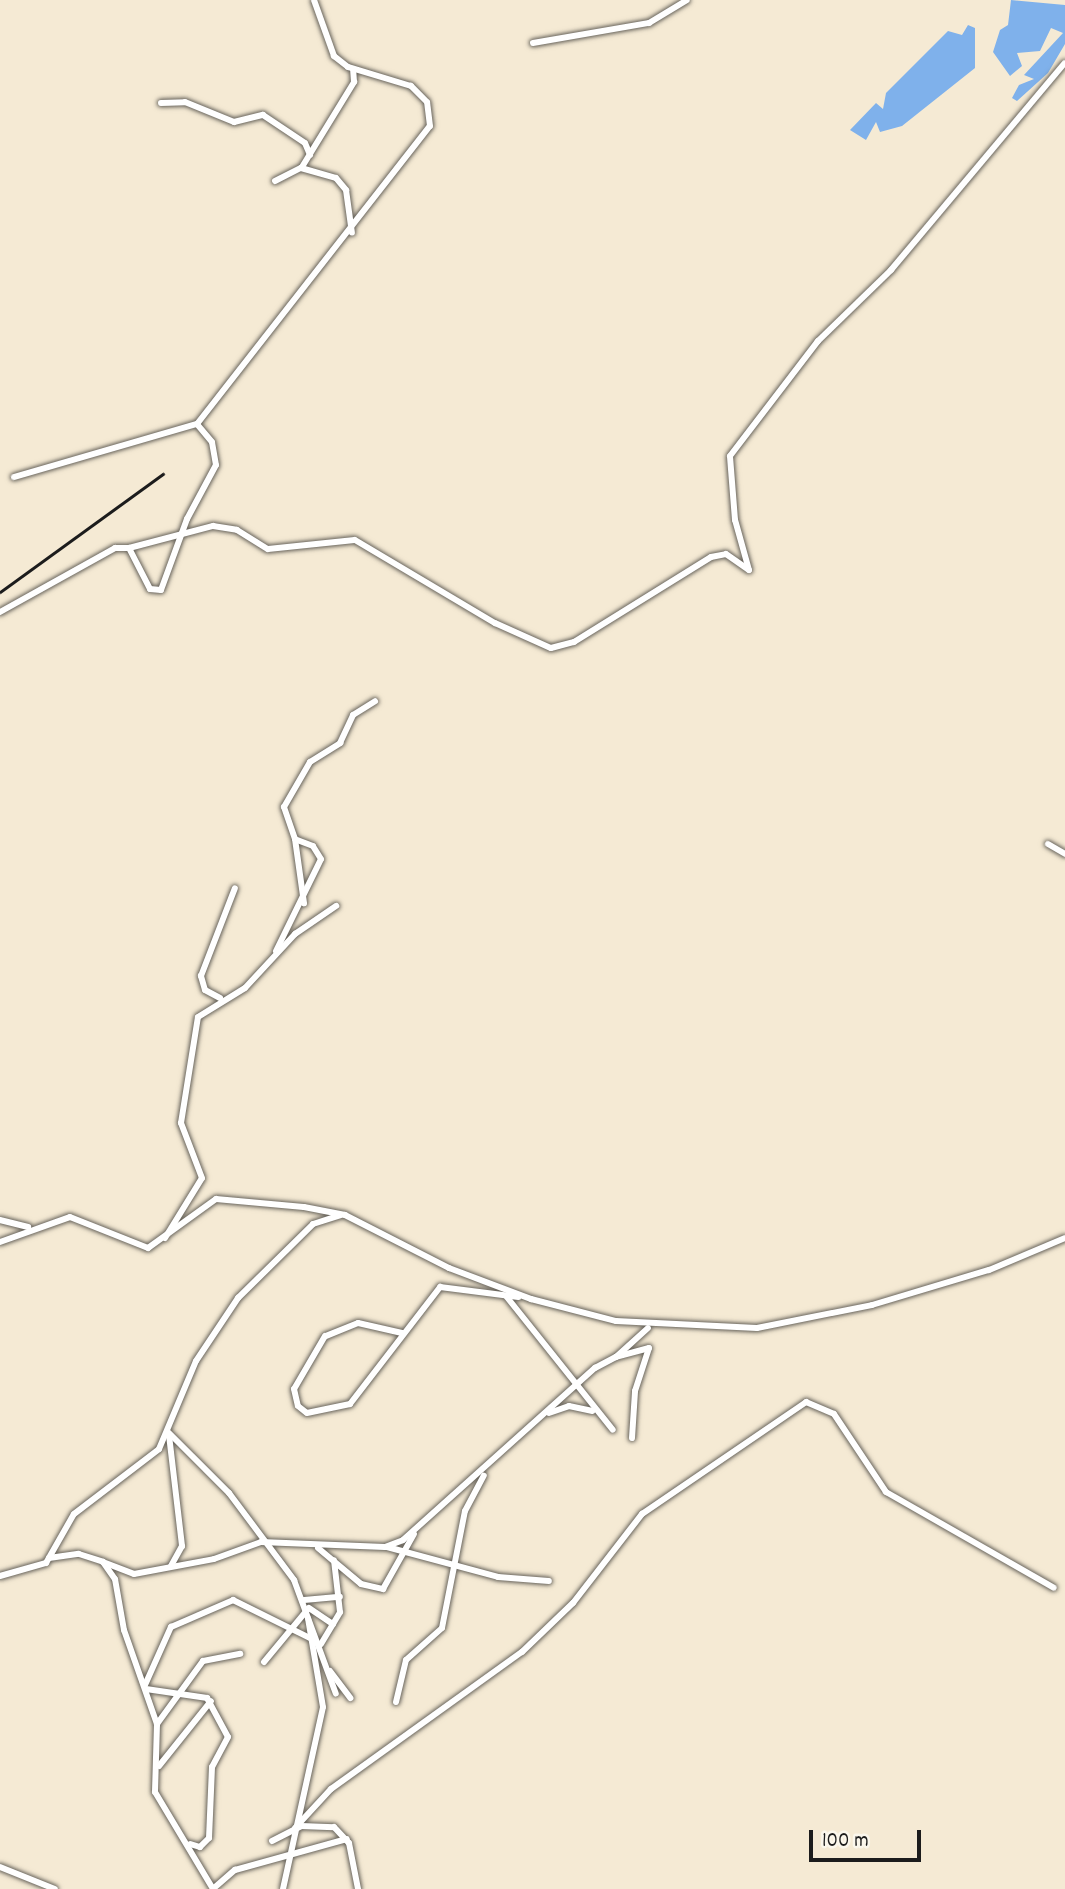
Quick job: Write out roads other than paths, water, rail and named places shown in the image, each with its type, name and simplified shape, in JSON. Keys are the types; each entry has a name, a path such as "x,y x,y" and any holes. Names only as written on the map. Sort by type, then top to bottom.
{"street":[{"path":"14,477 197,424 352,233 430,127 427,102 411,86 353,69 334,56 314,0"},
{"path":"533,43 649,23 687,0"},
{"path":"0,612 115,548 129,548 179,538 213,526 237,530 268,549 355,540 495,624 551,648 574,642 711,557 726,554 750,570 735,520 730,456 818,341 891,270 1065,62"},
{"path":"275,181 301,168 354,82 353,69"},
{"path":"161,103 185,102 234,122 263,115 305,143 310,155"},
{"path":"301,168 336,178 346,190 352,233"},
{"path":"129,548 150,589 161,590 170,580 179,538 216,465 212,442 197,424"},
{"path":"304,903 295,839 284,807 310,762 340,743 353,715 375,701"},
{"path":"266,968 304,903 321,859 313,846 295,839"},
{"path":"1048,844 1065,854"},
{"path":"220,998 205,990 201,976 235,888"},
{"path":"163,1241 202,1178 181,1123 182,1093 198,1017 220,998 245,988 295,934 336,906"},
{"path":"0,1242 27,1227 70,1217 148,1248 163,1241 216,1199 345,1214 449,1268 531,1299 616,1321 757,1328 827,1315 989,1270 1065,1238"},
{"path":"0,1575 9,1576 32,1571 49,1558 74,1514 159,1449 169,1433 196,1361 238,1298 313,1224 345,1214"},
{"path":"0,1220 27,1227"},
{"path":"402,1333 358,1323 326,1336 295,1389 298,1406 307,1413 350,1404 440,1287 531,1299"},
{"path":"506,1296 577,1385 594,1412 613,1430"},
{"path":"385,1547 415,1533 577,1385 617,1357 648,1328"},
{"path":"617,1357 649,1348 635,1391 632,1438"},
{"path":"272,1841 295,1828 331,1789 522,1652 582,1593 642,1514 806,1402 834,1414 886,1492 1054,1588"},
{"path":"543,1415 569,1406 594,1412"},
{"path":"169,1433 229,1493 306,1604 336,1694"},
{"path":"169,1433 182,1546 170,1567"},
{"path":"396,1702 406,1660 442,1628 453,1562 469,1501 491,1466"},
{"path":"316,1547 361,1584 383,1589 415,1533"},
{"path":"49,1558 79,1554 134,1574 261,1542 316,1547 385,1547 453,1562 498,1577 549,1581"},
{"path":"321,1649 323,1634 334,1624 340,1597 334,1560"},
{"path":"103,1562 123,1601 124,1630 157,1724 154,1777 161,1804 189,1844 213,1888 235,1870 347,1839"},
{"path":"264,1662 306,1604 340,1597"},
{"path":"145,1688 163,1637 212,1606 242,1600 310,1638 321,1649"},
{"path":"306,1604 334,1624"},
{"path":"283,1889 323,1707 306,1604"},
{"path":"157,1724 208,1657 240,1654"},
{"path":"328,1669 350,1698"},
{"path":"145,1688 211,1701"},
{"path":"154,1777 170,1745 211,1701"},
{"path":"189,1844 200,1847 209,1838 212,1767 228,1737 211,1701"},
{"path":"295,1828 326,1824 347,1839 358,1889"},
{"path":"0,1867 55,1889"}],"water":[{"path":"1011,0 1065,5 1065,44 1048,73 1017,101 1012,98 1019,85 1034,79 1024,75 1063,33 1051,28 1040,51 1017,53 1022,66 1010,76 993,52 1000,30 1008,25"},
{"path":"968,25 975,28 975,68 902,126 880,132 876,122 866,140 850,130 876,103 883,109 886,93 948,31 962,35"}],"railway":[{"path":"0,592 163,474"}]}
